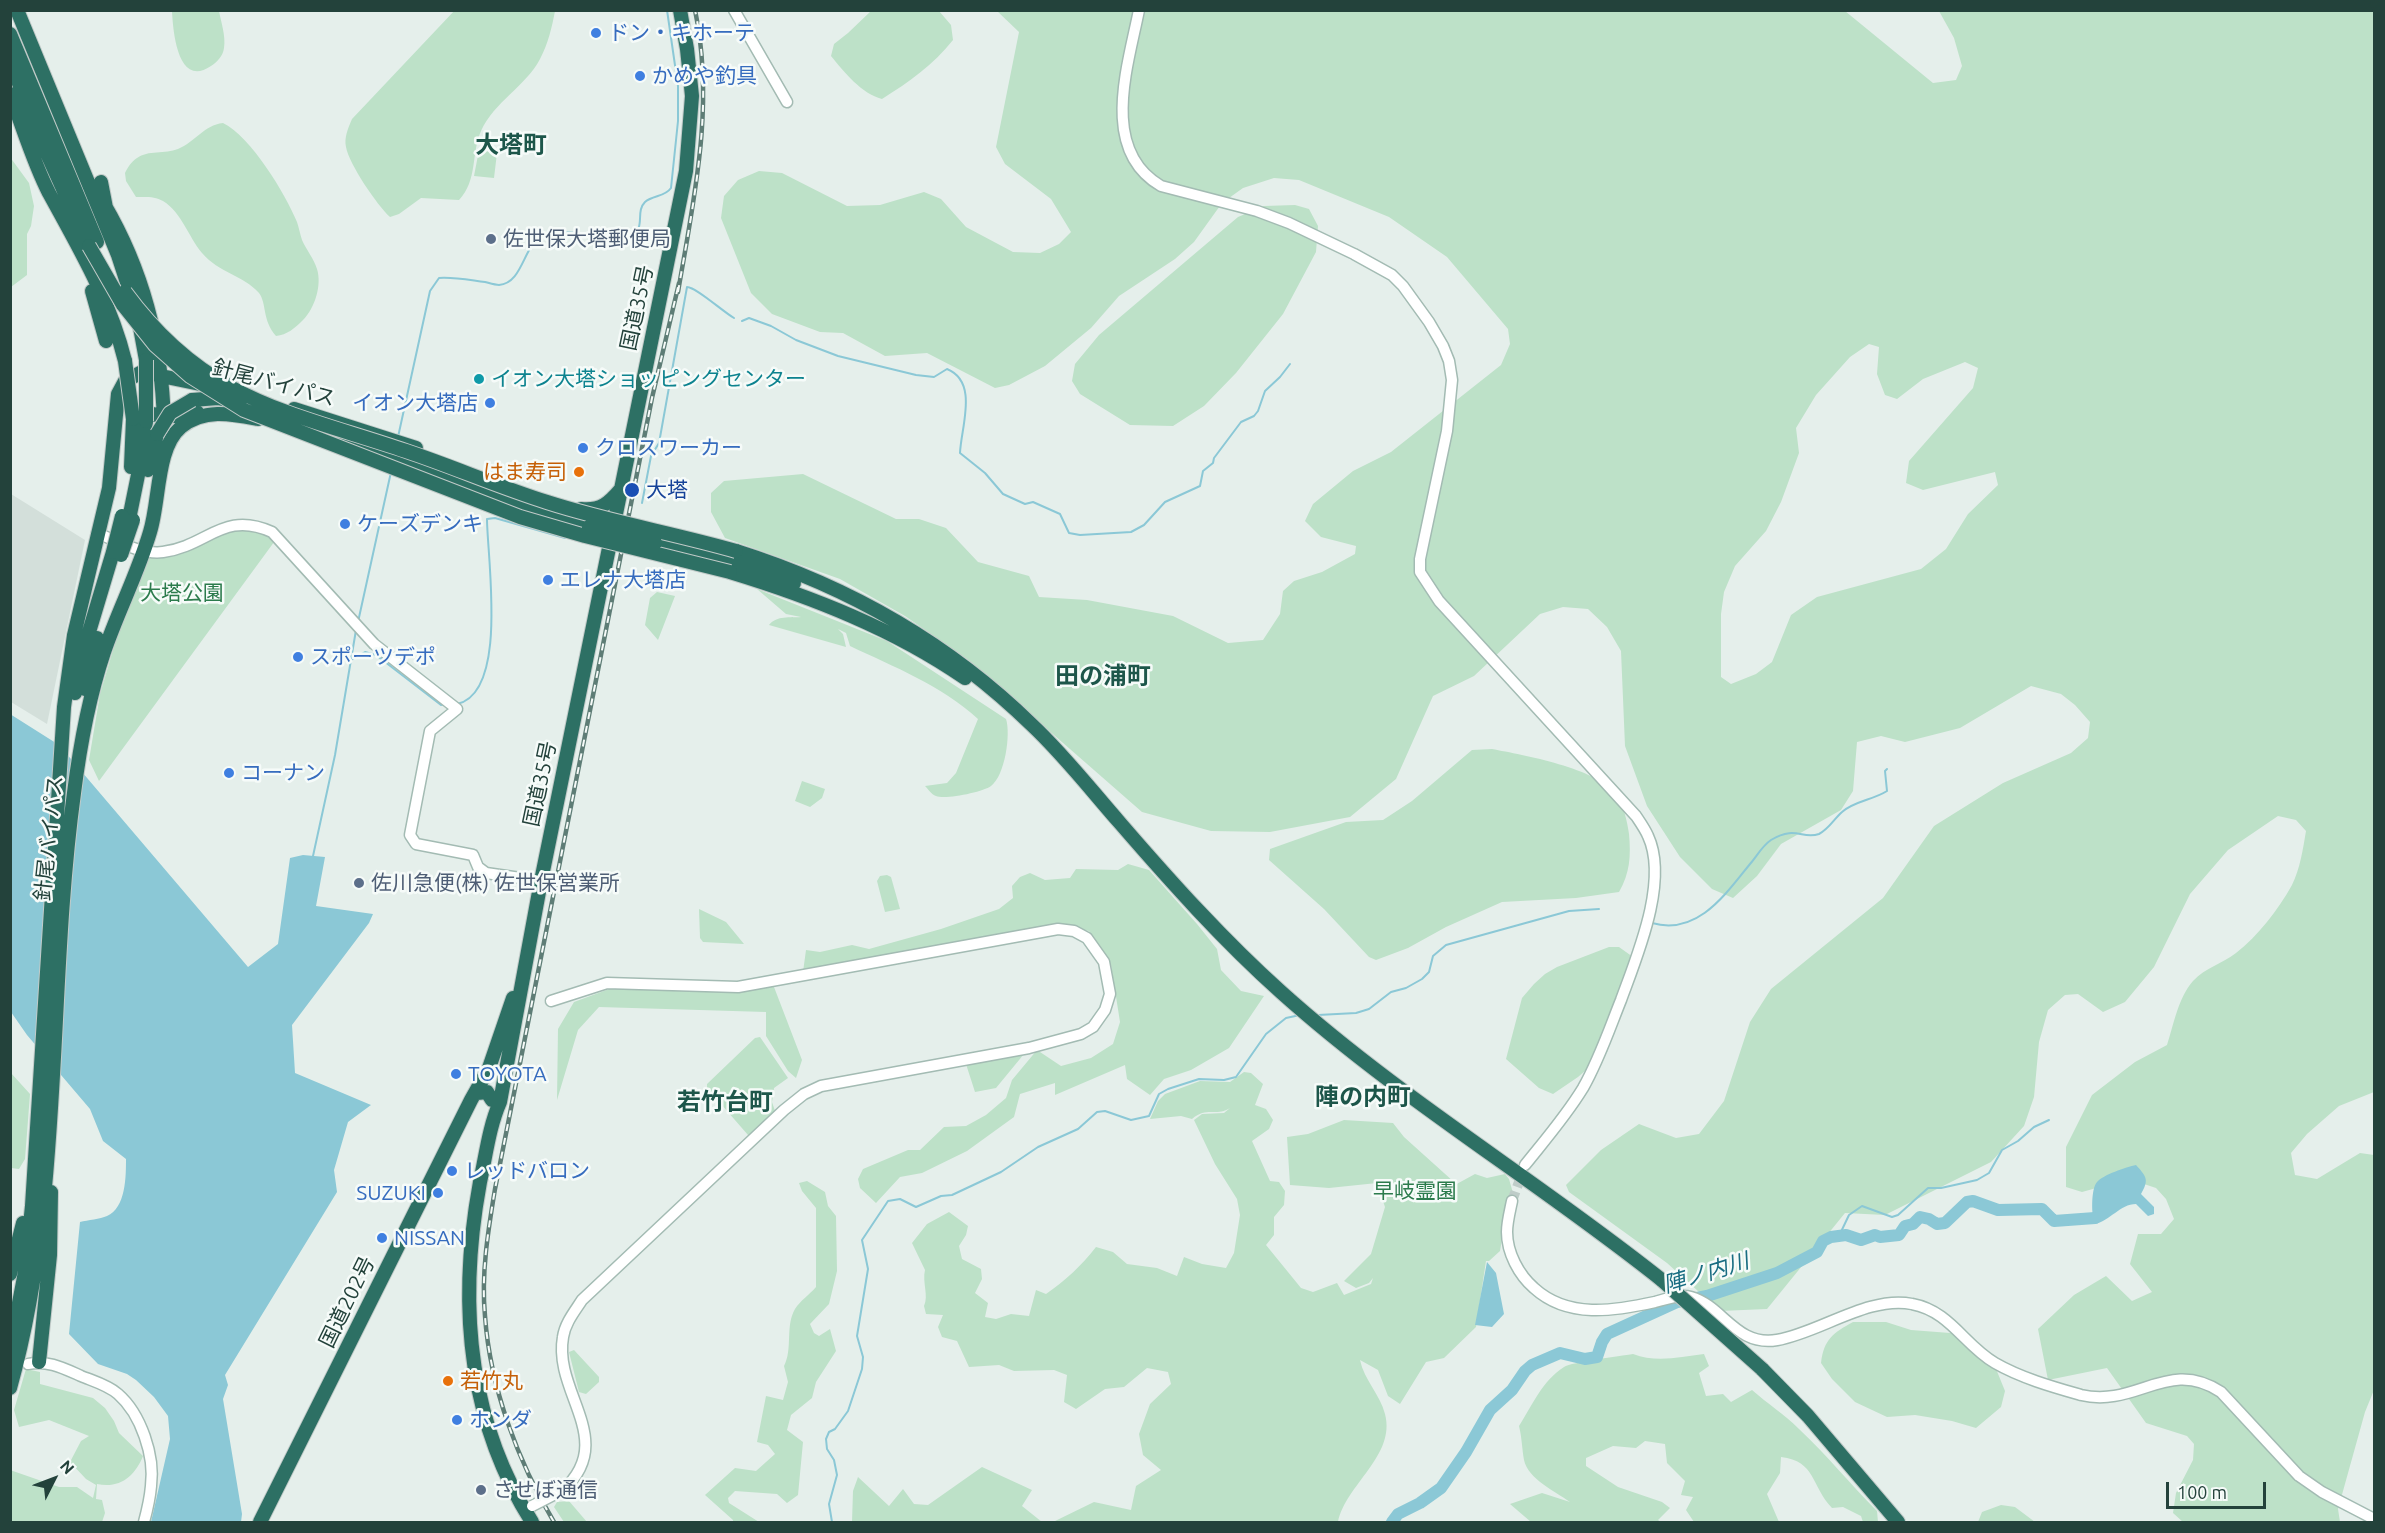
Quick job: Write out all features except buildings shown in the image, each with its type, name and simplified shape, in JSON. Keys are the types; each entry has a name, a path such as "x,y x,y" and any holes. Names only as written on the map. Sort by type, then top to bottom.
{"highway":[{"path":"17,10 77,159 149,307 161,374 164,452"},
{"name":"国道35号","path":"492,1119 500,1102 541,881 686,171 692,96 680,10"},
{"path":"10,34 93,244"},
{"path":"10,61 45,149 123,305 145,333 176,357 210,390 251,413 498,509 575,534 730,572 792,592 881,629 933,657 1011,712"},
{"path":"10,94 93,293 105,341"},
{"path":"77,159 106,208 124,253 146,360 140,420 132,465 128,518"},
{"path":"101,182 106,208"},
{"path":"49,192 98,283 117,330 140,420"},
{"path":"157,344 170,366 190,381"},
{"path":"176,357 232,389 290,415 407,451 555,505 736,551 802,574 891,618 942,650 990,687 1034,726 1209,923 1281,993 1327,1034 1412,1099 1588,1223 1663,1281 1762,1369 1808,1416 1898,1522"},
{"name":"針尾バイパス","path":"60,865 74,791 76,712 74,634 109,488 118,394 125,381 136,373 142,372 190,381 309,413 398,453"},
{"path":"118,394 136,408 164,416 174,417 221,410 274,421"},
{"path":"76,712 80,662 157,434 170,413 192,400 218,398 247,403 398,453 585,527 598,535 607,533 613,527"},
{"name":"針尾バイパス","path":"10,1388 24,1338 34,1276 60,865 76,712 104,653 144,551 156,513 164,452 175,433 183,425 201,416 230,414 274,421 496,480 600,515 613,527"},
{"path":"398,453 508,500 585,527 772,567 801,577 891,618"},
{"path":"581,509 599,509 621,489"},
{"path":"585,527 584,535 595,546 605,570"},
{"path":"655,541 765,572 830,599 892,630 939,658 984,689 1082,779"},
{"name":"国道35号","path":"500,1036 525,964"},
{"name":"国道202号","path":"474,1096 503,1056 519,1009"},
{"path":"500,1036 492,1100 492,1119 476,1206 468,1270 467,1306 473,1370 487,1422 496,1451 528,1508 532,1522"},
{"name":"国道202号","path":"260,1522 489,1068 500,1036"},
{"path":"474,1096 487,1092 492,1100"},
{"path":"10,1274 42,1146"},
{"path":"34,1363 51,1221 51,1183 42,1146"},
{"name":"針尾バイパス","path":"10,1348 25,1272 42,1146"}],"street":[{"path":"734,10 787,102"},
{"path":"1139,10 1126,72 1122,108 1129,150 1149,179 1161,186 1257,211 1289,223 1377,266 1392,275 1403,286 1443,346 1449,361 1451,403 1440,469 1421,547 1420,572 1439,601 1636,816 1649,836 1653,855 1653,898 1641,947 1598,1061 1560,1123 1525,1165"},
{"path":"97,533 144,551 163,552 197,542 224,527 240,524 258,525 272,532 374,644 457,709 430,731 410,835 416,844 473,855 478,867 486,873 541,881"},
{"path":"528,1508 563,1490 579,1472 586,1456 586,1439 566,1373 562,1351 563,1336 568,1323 582,1300 784,1110 804,1094 821,1086 1029,1048 1081,1034 1093,1027 1106,1010 1110,994 1106,969 1087,938 1074,931 1058,929 738,987 607,983 551,1001"},
{"path":"1512,1201 1507,1233 1511,1254 1519,1270 1544,1297 1569,1308 1598,1310 1687,1296 1703,1302 1738,1332 1758,1340 1769,1341 1792,1336 1888,1303 1919,1305 1930,1308 1944,1317 1995,1364 2095,1399 2115,1397 2177,1378 2189,1379 2213,1387 2221,1392 2299,1476 2322,1492 2374,1519"},
{"path":"34,1363 53,1364 104,1384 117,1392 132,1410 146,1441 150,1461 152,1485 144,1522"}],"shaded area":[{"path":"11,494 85,540 47,724 11,702"}],"green space":[{"path":"455,10 555,11 545,47 534,69 494,111 481,131 472,175 459,200 421,198 399,214 390,217 371,194 352,163 346,144 348,129 352,119"},
{"path":"172,11 219,11 224,34 224,48 221,56 211,66 200,71 191,70 184,63 176,42"},
{"path":"871,11 939,11 951,25 953,40 920,72 882,99 861,87 831,56 834,44"},
{"path":"997,11 1845,11 1933,83 1956,80 1962,66 1954,38 1939,11 2374,11 2374,1092 2339,1106 2307,1134 2291,1153 2295,1175 2317,1179 2360,1153 2374,1155 2374,1390 2365,1412 2338,1509 2340,1522 2183,1522 2173,1513 2176,1493 2193,1460 2194,1444 2187,1436 2146,1423 2107,1368 2048,1380 2038,1329 2074,1295 2106,1276 2132,1301 2152,1292 2130,1264 2138,1234 2161,1234 2174,1219 2166,1199 2156,1188 2129,1179 2082,1192 2066,1187 2066,1147 2092,1095 2135,1062 2167,1045 2180,1003 2193,981 2244,946 2260,931 2280,904 2295,879 2304,845 2306,831 2296,820 2278,816 2228,850 2190,894 2154,967 2125,1002 2103,1012 2078,994 2065,995 2048,1010 2039,1042 2034,1097 2024,1126 1991,1162 1885,1215 1845,1213 1767,1309 1720,1311 1667,1263 1569,1192 1566,1185 1601,1150 1639,1124 1676,1138 1699,1134 1724,1101 1750,1022 1771,989 1883,898 1934,826 2003,783 2071,753 2088,738 2090,722 2075,705 2061,694 2031,686 1960,728 1905,742 1881,736 1857,742 1853,791 1841,810 1781,844 1757,876 1733,898 1712,889 1680,857 1647,806 1625,746 1621,651 1607,627 1588,609 1563,607 1540,614 1474,676 1433,696 1396,779 1350,817 1270,832 1211,831 1142,812 967,659 905,616 840,579 725,538 711,512 711,493 724,481 803,474 896,519 919,519 946,528 978,562 1029,576 1039,597 1087,600 1173,616 1228,643 1263,640 1280,614 1283,591 1294,581 1322,572 1355,554 1356,546 1321,537 1305,521 1313,504 1353,471 1391,452 1501,365 1510,344 1508,329 1447,257 1389,217 1299,180 1274,178 1243,188 1222,203 1194,242 1175,259 1119,296 1091,328 1045,366 1009,385 995,388 927,353 885,356 843,333 820,332 772,314 751,293 721,218 724,196 738,180 759,171 782,173 847,206 880,205 924,192 941,199 966,227 1013,252 1040,253 1059,244 1071,232 1051,199 1005,164 996,147 1019,32","holes":["1869,344 1879,347 1877,374 1885,395 1897,399 1923,379 1965,362 1978,368 1973,388 1909,461 1906,483 1923,490 1995,472 1998,485 1968,514 1946,549 1921,569 1817,597 1791,615 1772,662 1756,674 1731,684 1721,677 1721,614 1724,592 1735,566 1766,531 1781,502 1799,453 1796,428 1816,395 1850,357"]},
{"path":"223,123 245,140 276,182 292,210 302,240 317,269 318,289 311,309 297,326 287,333 276,336 269,324 259,293 246,282 209,260 170,206 157,198 136,197 126,181 125,173 137,158 146,154 178,149 210,127"},
{"path":"479,150 497,153 494,178 474,176"},
{"path":"10,157 29,183 34,206 31,226 27,234 27,275 11,287"},
{"path":"1295,205 1309,209 1318,226 1316,252 1283,314 1236,373 1204,406 1173,426 1130,425 1080,394 1072,381 1075,364 1099,335 1238,217 1264,206"},
{"name":"大塔公園","path":"240,524 277,538 99,781 89,760 100,694 118,633 151,551 192,544"},
{"path":"757,589 887,641 1006,719 1008,734 1006,754 996,781 987,788 964,795 941,797 933,794 925,786 947,783 956,773 978,719 933,686 850,646 846,633 838,629 843,634 846,647 769,625 780,618 801,617 786,614"},
{"path":"657,592 675,596 658,640 645,625 650,598"},
{"path":"1492,749 1540,759 1577,770 1593,777 1616,795 1625,814 1630,842 1628,871 1619,892 1576,898 1502,902 1446,927 1408,948 1376,960 1369,957 1324,909 1269,860 1270,849 1346,822 1383,820 1412,801 1472,750"},
{"path":"802,781 825,789 822,798 810,807 795,801"},
{"path":"1128,864 1149,870 1217,949 1221,970 1241,991 1264,996 1229,1048 1191,1070 1164,1079 1150,1095 1127,1079 1125,1065 1055,1095 1055,1083 1020,1094 1014,1117 967,1151 922,1173 900,1177 876,1203 860,1188 858,1179 863,1169 908,1150 920,1150 944,1127 966,1126 986,1115 1006,1098 1012,1080 1037,1050 1061,1066 1091,1058 1113,1044 1120,1022 1111,965 1089,931 1054,924 803,972 806,950 820,952 852,945 869,949 941,929 999,909 1013,898 1012,886 1020,877 1030,873 1045,880 1070,878 1076,869 1118,870"},
{"path":"880,876 891,877 900,909 885,912 877,881"},
{"path":"699,909 726,922 744,944 703,942 700,938"},
{"path":"1609,947 1619,947 1633,957 1607,1052 1578,1077 1553,1094 1539,1088 1506,1059 1522,998 1545,974"},
{"path":"774,987 802,1060 796,1078 788,1071 766,1036 766,1012 599,1007 578,1030 557,1100 558,1029 574,1002 612,988"},
{"path":"760,1037 788,1078 774,1088 772,1102 775,1111 752,1135 748,1135 707,1088 707,1084 755,1038"},
{"path":"1024,1054 996,1088 975,1092 965,1061"},
{"name":"早岐霊園","path":"1244,1072 1251,1073 1263,1084 1255,1105 1266,1109 1273,1120 1269,1129 1252,1141 1270,1181 1279,1182 1285,1191 1284,1205 1274,1217 1274,1235 1266,1245 1301,1288 1313,1292 1337,1283 1344,1295 1371,1284 1373,1278 1369,1283 1356,1288 1344,1281 1371,1254 1385,1207 1377,1183 1329,1188 1290,1185 1287,1137 1308,1134 1344,1120 1393,1123 1404,1137 1454,1182 1453,1186 1475,1174 1487,1178 1505,1174 1513,1193 1508,1203 1500,1251 1486,1261 1476,1327 1444,1358 1426,1362 1400,1404 1388,1396 1378,1370 1360,1360 1383,1407 1386,1429 1377,1457 1350,1495 1338,1522 1053,1522 1094,1502 1131,1510 1136,1486 1161,1470 1143,1455 1139,1434 1150,1404 1171,1384 1168,1372 1147,1368 1124,1387 1105,1389 1076,1409 1064,1402 1067,1375 1054,1370 1014,1371 999,1365 969,1367 957,1341 942,1337 938,1327 943,1315 926,1314 924,1306 925,1270 912,1243 927,1224 949,1212 968,1226 966,1235 959,1246 962,1259 981,1269 982,1279 975,1293 988,1303 985,1317 996,1319 1011,1314 1029,1316 1036,1290 1046,1294 1073,1272 1096,1247 1113,1252 1127,1264 1157,1268 1177,1276 1184,1257 1202,1264 1226,1268 1234,1253 1240,1215 1237,1199 1215,1164 1194,1120 1202,1114 1224,1113 1230,1108 1220,1112 1202,1113 1192,1119 1181,1116 1150,1119 1158,1101 1165,1094 1200,1081 1230,1082"},
{"path":"11,1073 30,1094 25,1159 19,1169 11,1168"},
{"path":"807,1181 825,1192 828,1206 836,1216 837,1271 829,1304 810,1324 814,1333 819,1336 830,1329 836,1351 816,1382 812,1398 791,1415 787,1430 803,1442 798,1495 787,1503 777,1494 735,1491 728,1498 729,1503 759,1522 733,1522 705,1495 735,1468 756,1471 775,1454 768,1445 757,1442 766,1396 783,1400 788,1382 784,1366 787,1359 792,1316 797,1306 816,1287 816,1208 802,1191 799,1183"},
{"path":"1853,1322 1886,1322 1911,1330 1963,1334 1992,1359 2005,1391 2001,1407 1976,1428 1952,1421 1915,1415 1887,1417 1855,1402 1832,1379 1821,1363 1827,1342"},
{"path":"574,1350 599,1377 599,1382 586,1394 579,1392 569,1352"},
{"path":"1633,1354 1659,1359 1704,1354 1709,1366 1699,1373 1706,1396 1723,1394 1731,1402 1752,1390 1819,1449 1877,1511 1878,1522 1863,1522 1861,1516 1843,1507 1832,1508 1807,1469 1792,1459 1781,1457 1780,1473 1767,1494 1779,1522 1694,1522 1686,1510 1693,1497 1681,1495 1685,1481 1667,1463 1665,1444 1645,1441 1636,1448 1613,1446 1586,1458 1586,1466 1618,1487 1662,1502 1670,1508 1658,1520 1661,1522 1531,1522 1510,1504 1542,1493 1570,1502 1536,1479 1524,1460 1519,1426 1533,1402 1550,1379 1564,1367 1586,1361"},
{"path":"26,1369 40,1372 40,1384 93,1398 105,1408 119,1433 143,1456 136,1470 120,1483 97,1484 96,1499 102,1500 105,1513 102,1522 11,1522 10,1470 59,1487 77,1487 93,1498 96,1485 86,1479 70,1462 81,1441 89,1436 49,1420 19,1427 14,1410"},
{"path":"982,1467 1032,1490 1022,1506 1042,1522 852,1522 853,1491 858,1477 889,1506 903,1489 914,1504 928,1505"},
{"path":"569,1501 587,1522 564,1522 554,1507 557,1502"},
{"path":"2001,1505 2015,1507 2035,1522 1978,1522 1982,1512"}],"water":[{"path":"10,714 59,745 248,967 278,944 290,858 303,855 325,857 316,906 373,914 369,923 292,1025 295,1073 371,1105 348,1122 334,1170 337,1192 225,1375 228,1385 223,1399 242,1514 241,1522 151,1522 170,1439 168,1416 154,1397 136,1380 127,1374 98,1364 69,1334 80,1222 107,1216 118,1206 124,1191 126,1159 103,1141 90,1109 27,1035 11,1012"},
{"path":"2136,1165 2146,1179 2141,1194 2154,1207 2154,1214 2148,1216 2136,1204 2130,1205 2095,1224 2092,1203 2097,1182 2109,1174"},
{"path":"1487,1262 1496,1273 1504,1314 1492,1327 1475,1325"}],"waterway":[{"path":"398,437 430,291 439,278 497,285 507,283 519,270 537,239 552,233 632,237 639,228 641,210 645,202 666,193 671,188 678,121 678,86 667,10"},
{"path":"642,503 651,456 659,443 687,287 734,318"},
{"path":"742,321 749,318 771,326 796,340 838,356 916,375 934,377 947,369 957,375 963,384 966,406 960,453 985,473 1003,494 1025,504 1033,502 1060,514 1069,533 1080,535 1131,532 1144,525 1165,502 1200,486 1203,471 1213,463 1214,458 1241,422 1254,416 1265,391 1290,364"},
{"path":"358,622 391,472"},
{"path":"457,704 473,694 484,676 489,651 492,622 487,519 495,518 565,538"},
{"path":"313,856 335,755 356,630"},
{"path":"351,660 365,652 376,655 441,705 445,704"},
{"path":"1652,923 1683,924 1696,918 1720,900 1771,840 1793,833 1819,834 1847,808 1887,791 1885,771 1887,769"},
{"path":"1318,1015 1356,1013 1369,1009 1391,992 1406,988 1422,979 1429,972 1433,956 1446,945 1569,911 1599,909"},
{"path":"832,1522 829,1504 837,1475 834,1460 827,1449 826,1439 829,1432 835,1429 848,1411 862,1369 863,1357 857,1336 868,1269 862,1240 888,1201 900,1199 916,1207 941,1196 952,1195 1001,1172 1038,1147 1078,1129 1097,1112 1105,1111 1131,1120 1149,1116 1159,1094 1168,1089 1199,1079 1224,1080 1236,1077 1266,1034 1286,1018 1300,1015"},
{"path":"1839,1236 1849,1215 1862,1206 1892,1217 1898,1215 1928,1188 1941,1188 1977,1180 1989,1173 2002,1150 2018,1141 2034,1127 2049,1120"},
{"name":"陣ノ内川","path":"1392,1522 1398,1514 1420,1503 1441,1488 1466,1452 1490,1410 1512,1390 1532,1365 1560,1353 1585,1359 1597,1357 1607,1334 1677,1302 1707,1296 1777,1273 1817,1252 1823,1241 1831,1237 1846,1235 1861,1240 1875,1235 1880,1237 1899,1235 1905,1226 1913,1224 1920,1217 1937,1224 1945,1223 1967,1202 1973,1201 1998,1210 2042,1209 2054,1221 2095,1218"}],"tunnel":[{"path":"1512,1201 1523,1171"}],"railway":[{"path":"678,292 696,187 703,116 701,46 695,10"},
{"path":"554,1522 518,1449 493,1370 484,1300 486,1253 495,1189 652,398 679,283"}],"place":[{"name":"ドン・キホーテ","path":"596,33"},
{"name":"かめや釣具","path":"640,76"},
{"name":"佐世保大塔郵便局","path":"491,239"},
{"name":"イオン大塔ショッピングセンター","path":"479,379"},
{"name":"イオン大塔店","path":"490,403"},
{"name":"クロスワーカー","path":"583,448"},
{"name":"はま寿司","path":"579,472"},
{"name":"大塔","path":"632,490"},
{"name":"ケーズデンキ","path":"345,524"},
{"name":"エレナ大塔店","path":"548,580"},
{"name":"スポーツデポ","path":"298,657"},
{"name":"コーナン","path":"229,773"},
{"name":"佐川急便(株) 佐世保営業所","path":"359,883"},
{"name":"TOYOTA","path":"456,1074"},
{"name":"レッドバロン","path":"452,1171"},
{"name":"SUZUKI","path":"438,1193"},
{"name":"NISSAN","path":"382,1238"},
{"name":"若竹丸","path":"448,1381"},
{"name":"ホンダ","path":"457,1420"},
{"name":"させぼ通信","path":"481,1490"}],"district":[{"name":"大塔町","path":"511,145"},
{"name":"田の浦町","path":"1103,676"},
{"name":"陣の内町","path":"1363,1097"},
{"name":"若竹台町","path":"725,1102"}]}
